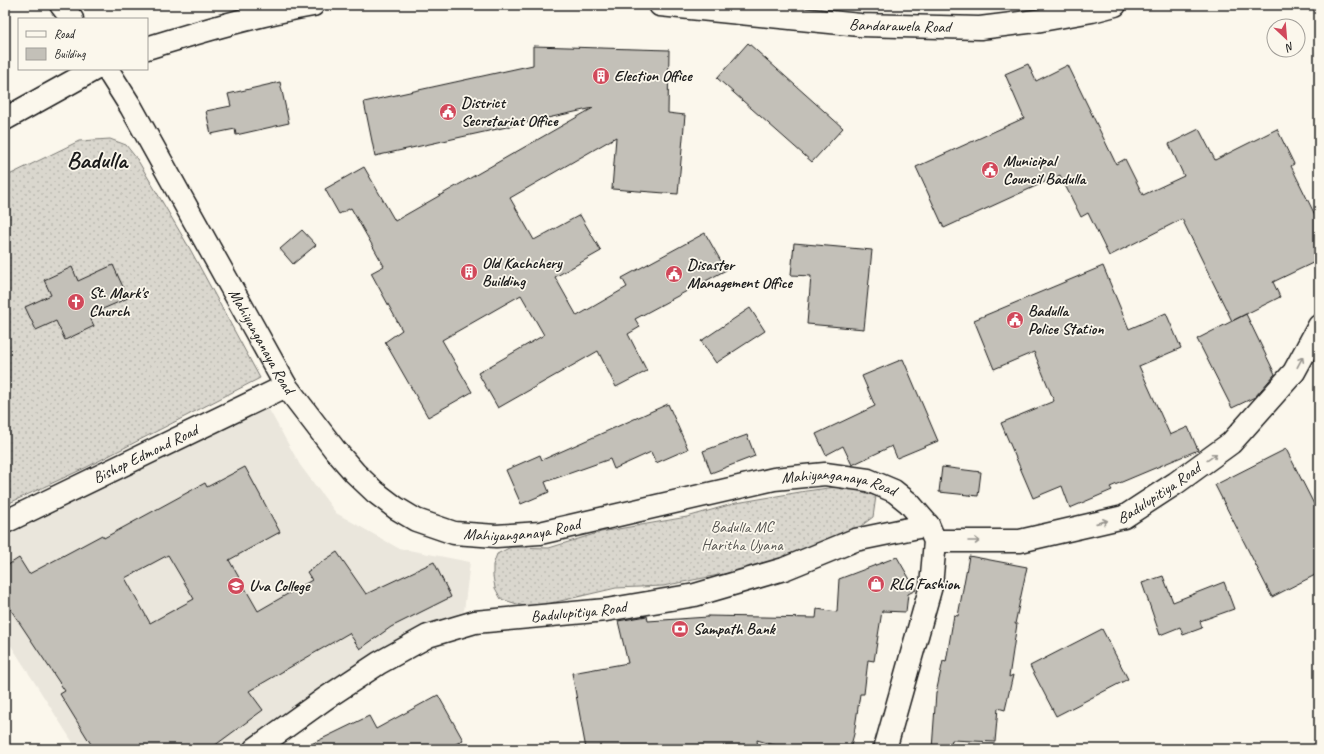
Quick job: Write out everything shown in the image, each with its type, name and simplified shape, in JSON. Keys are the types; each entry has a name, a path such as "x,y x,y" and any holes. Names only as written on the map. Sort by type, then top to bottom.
{"main road":[{"path":"61,5 71,18"},
{"path":"148,48 209,29 273,12 313,5"},
{"name":"Bandarawela Road","path":"660,5 860,25 980,28 1036,21 1092,11 1115,5"},
{"path":"5,119 93,70"},
{"name":"Mahiyanganaya Road","path":"108,70 131,107 286,386 335,450 355,472 375,492 396,508 416,520 454,533 496,536 540,533 774,479 825,474 868,480 894,491 909,503 931,533"},
{"name":"Badulupitiya Road","path":"255,749 326,698 379,663 428,636 475,622 606,610 695,595 784,569 855,540 931,533 1020,541 1124,517 1176,483 1231,443 1294,372 1319,326"},
{"name":"Bishop Edmond Road","path":"5,522 286,386"},
{"path":"885,749 931,586 931,533"}],"shaded area":[{"name":"Uva College","path":"267,406 300,465 336,513 398,548 470,562 464,611 394,642 236,749 77,749 5,636 5,535"}],"green space":[{"path":"110,139 126,145 137,159 190,249 260,378 87,467 5,505 5,177 79,141"},
{"name":"Badulla MC Haritha Uyana","path":"843,486 876,496 873,517 849,535 764,566 663,586 616,588 530,608 501,599 495,588 493,565 497,554 511,547 549,548 601,532 687,517 736,503"}],"building":[{"path":"748,43 843,128 812,162 717,78"},
{"path":"533,46 669,50 668,113 685,115 678,194 612,189 616,137 510,198 534,240 580,215 601,251 555,277 577,316 627,287 622,278 705,233 726,270 635,319 640,327 628,334 647,371 616,387 598,351 498,408 478,373 544,335 521,295 442,340 472,392 428,417 385,342 402,330 371,273 384,266 351,208 339,214 325,189 364,167 395,221 593,108 375,156 364,102 533,65"},
{"path":"1028,64 1036,81 1068,65 1116,164 1125,159 1143,195 1184,176 1169,144 1199,129 1215,160 1277,129 1294,164 1291,166 1319,223 1319,260 1273,282 1280,297 1232,321 1182,219 1109,256 1088,213 1081,217 1060,175 944,228 916,167 1024,118 1005,74"},
{"path":"280,82 289,123 236,135 235,129 211,134 206,111 231,106 228,94"},
{"path":"302,230 316,245 293,264 280,249"},
{"path":"794,243 872,250 864,329 807,324 811,276 791,275"},
{"name":"St. Mark's Church","path":"113,265 128,298 89,315 94,326 65,340 56,321 36,330 25,307 51,295 44,280 72,267 78,281"},
{"path":"1103,266 1129,329 1166,313 1181,348 1139,366 1170,435 1188,427 1198,450 1110,487 1112,490 1070,508 1062,486 1033,498 1001,423 1054,401 1034,352 994,369 974,320"},
{"path":"750,308 765,331 716,363 701,341"},
{"path":"1246,314 1275,374 1255,397 1232,408 1197,339"},
{"path":"903,359 938,441 897,458 892,446 852,465 843,446 826,455 816,434 875,406 862,376"},
{"path":"668,404 688,449 656,463 651,452 614,469 610,459 545,482 549,492 521,504 506,470 540,455 542,460"},
{"path":"747,435 755,456 711,473 703,451"},
{"path":"1286,449 1319,514 1319,573 1272,597 1215,485"},
{"path":"245,467 280,532 229,560 258,611 312,580 307,572 337,552 366,594 434,562 451,597 391,627 360,649 349,633 249,691 263,710 210,749 94,749 60,694 65,691 5,601 5,567 19,558 29,574 102,535 104,538 205,483 207,487","holes":["168,555 194,599 150,623 125,578"]},
{"path":"942,467 981,472 978,496 939,492"},
{"path":"969,556 1027,567 1015,624 1017,624 1009,677 1013,675 1005,710 998,708 995,742 952,740 949,749 932,749 936,693 943,661 946,662 954,615 958,616"},
{"path":"897,557 916,590 908,594 906,612 882,611 874,661 868,660 864,694 860,694 854,734 850,749 788,749 757,740 758,749 586,749 572,673 628,663 618,621 647,616 648,621 708,616 816,618 817,609 837,612 839,579"},
{"path":"1163,576 1173,602 1224,582 1234,609 1200,621 1202,628 1183,635 1180,627 1160,635 1142,583"},
{"path":"1102,629 1128,679 1056,716 1030,666"},
{"path":"438,695 463,740 447,749 301,749 369,716 376,729"}],"place":[{"name":"Election Office","path":"601,76"},
{"name":"District Secretariat Office","path":"448,112"},
{"name":"Municipal Council Badulla","path":"990,170"},
{"name":"Old Kachchery Building","path":"469,272"},
{"name":"Disaster Management Office","path":"674,274"},
{"name":"St. Mark's Church","path":"76,302"},
{"name":"Badulla Police Station","path":"1015,320"},
{"name":"RLG Fashion","path":"876,584"},
{"name":"Uva College","path":"236,586"},
{"name":"Sampath Bank","path":"680,629"}],"district":[{"name":"Badulla","path":"97,160"}]}
